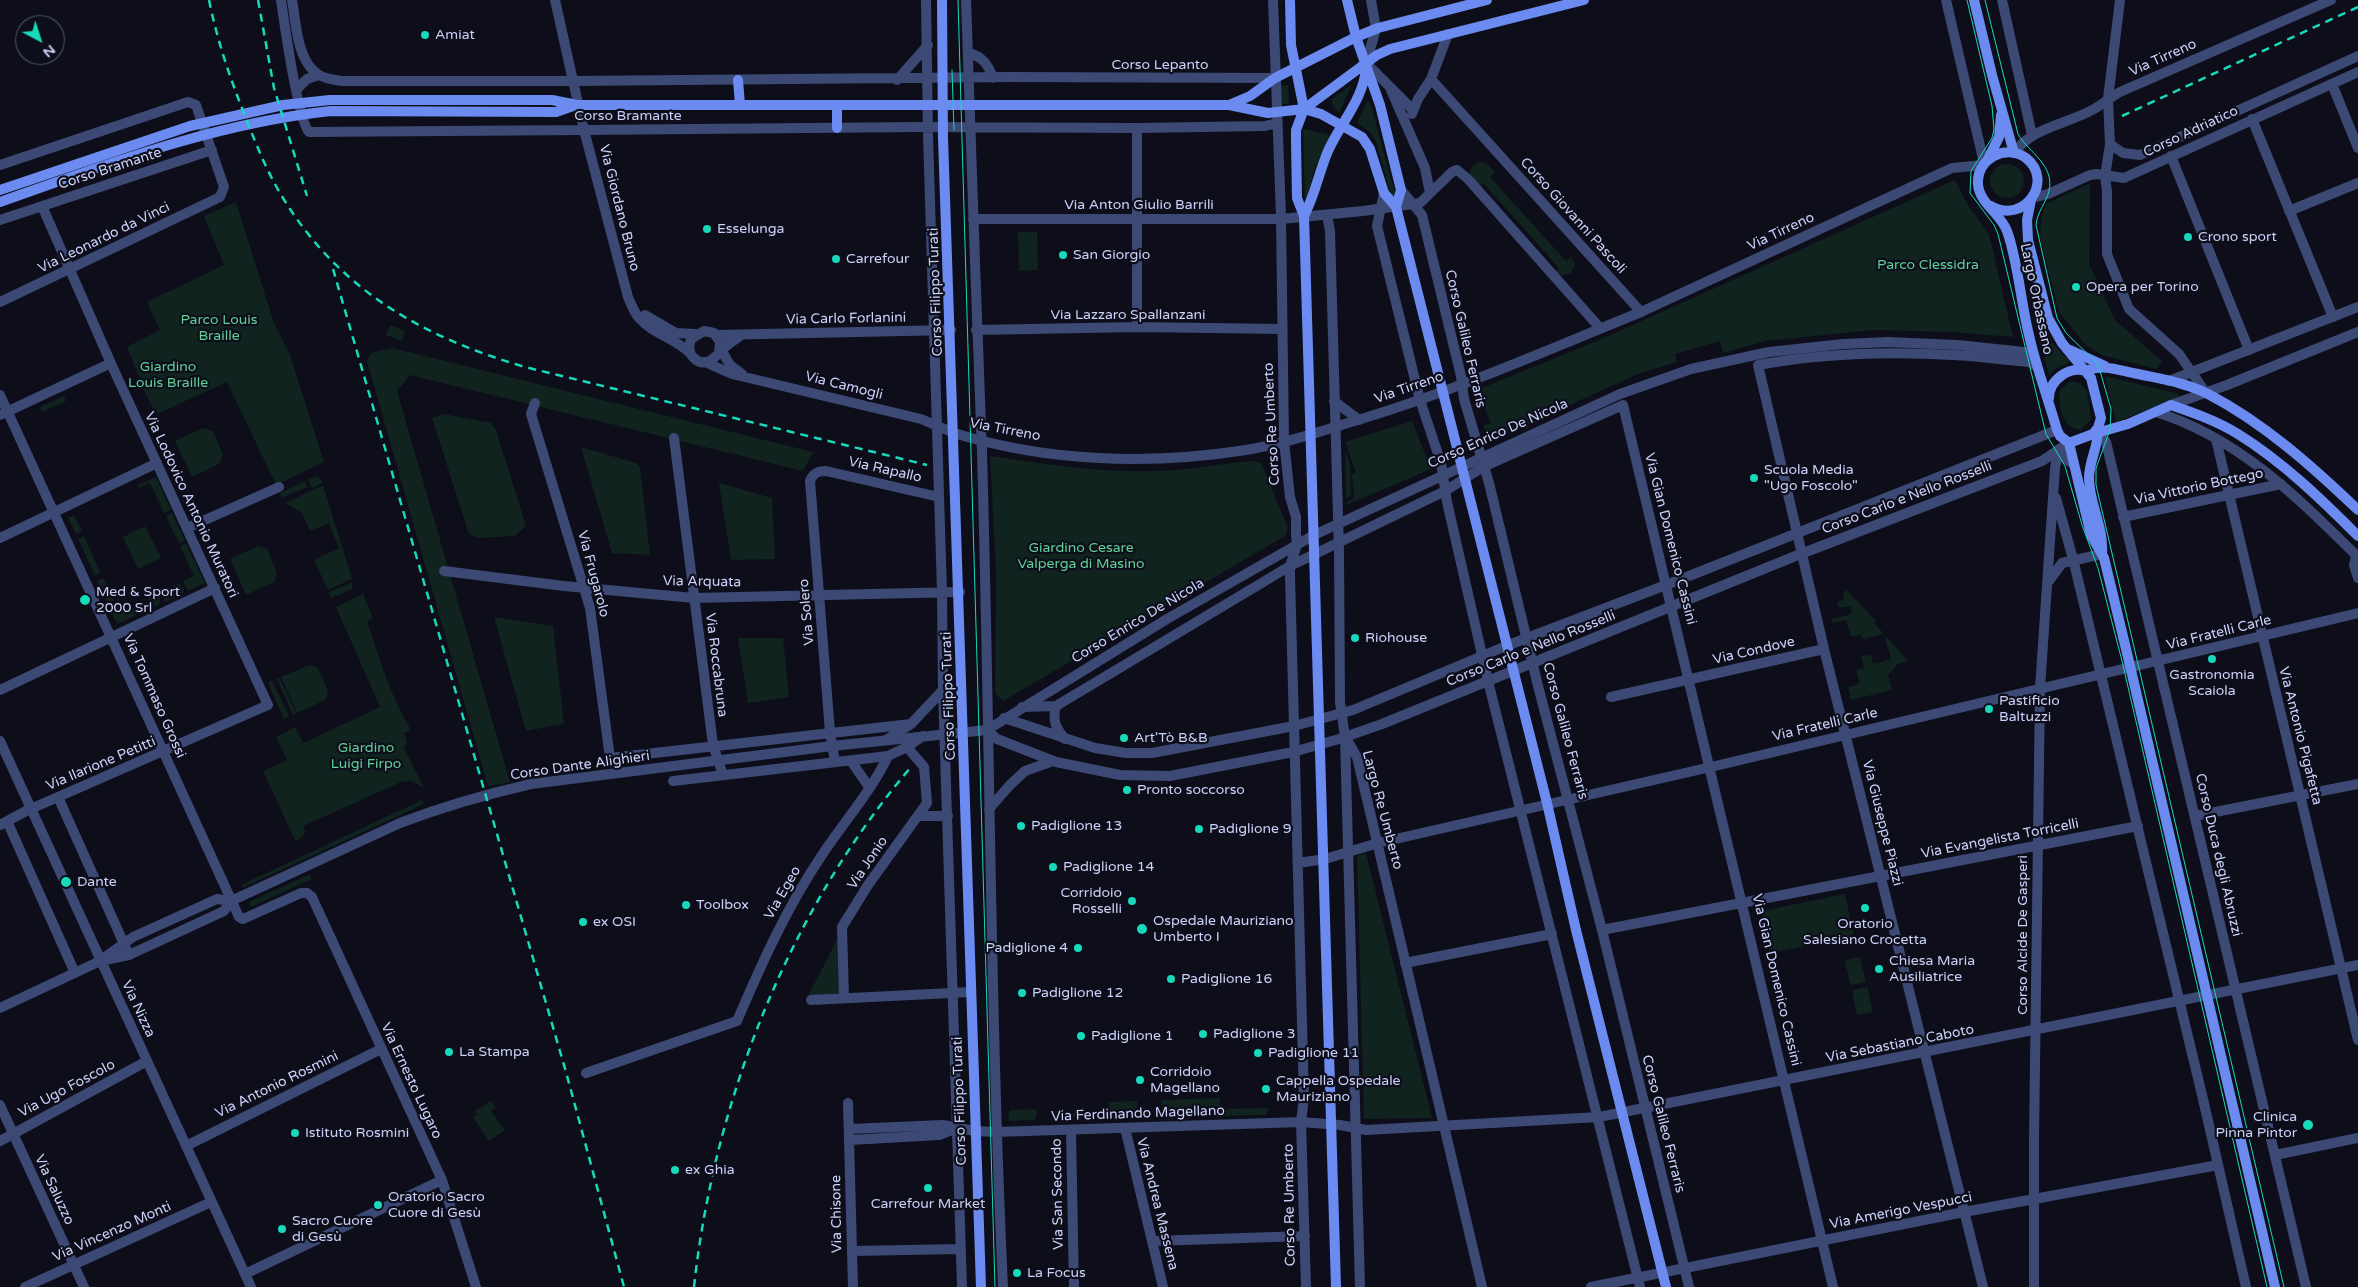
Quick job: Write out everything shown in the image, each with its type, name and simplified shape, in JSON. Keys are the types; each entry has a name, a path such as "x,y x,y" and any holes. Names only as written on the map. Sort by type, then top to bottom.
{"main road":[{"name":"Corso Filippo Turati","path":"942,0 943,105 981,1287"},
{"path":"1290,0 1294,68 1304,109 1296,130 1297,198 1304,216 1336,1287"},
{"path":"1347,0 1356,37 1380,104 1401,190 1396,207"},
{"path":"1229,105 1250,96 1275,78 1356,37 1376,29 1487,0"},
{"path":"943,105 1229,105 1276,118 1304,109 1366,63 1390,49 1584,0"},
{"path":"1974,0 2014,152 2000,153 1982,163"},
{"path":"1304,216 1313,198 1328,151 1361,91 1366,76 1366,63"},
{"path":"738,80 740,105"},
{"name":"Corso Bramante","path":"0,202 70,171 190,126 283,105 330,100 552,100 577,105 943,105"},
{"name":"Corso Bramante","path":"0,190 199,135 295,115 331,111 556,112 577,105"},
{"path":"837,105 837,128"},
{"name":"Largo Orbassano","path":"2001,108 1998,137 1982,163 1978,184 1982,196 2003,223 2008,235 2033,353 2062,436"},
{"path":"1304,109 1321,114 1362,137 1368,144 1384,193 1396,207 1547,803 1666,1287"},
{"name":"Largo Orbassano","path":"2014,152 2029,160 2036,171 2037,184 2027,220 2028,240 2048,318 2067,348 2091,378 2101,418 2100,434"},
{"path":"1991,206 2000,210 2011,211 2022,208 2032,199"},
{"path":"2067,348 2108,367 2169,381 2206,393 2246,417 2290,450 2358,510"},
{"path":"2049,402 2051,387 2060,376 2078,369 2086,371 2095,367 2108,367"},
{"path":"2275,1287 2131,668 2102,554 2091,535 2072,464 2062,436 2100,434 2171,405 2208,419 2263,450 2321,500 2358,536"},
{"path":"2100,434 2089,478 2103,538 2102,554"}],"street":[{"path":"281,0 296,90"},
{"path":"292,0 303,54 312,70 320,75 342,81 943,79"},
{"name":"Via Giordano Bruno","path":"555,0 577,105 625,289 639,318 677,342 690,353"},
{"name":"Corso Filippo Turati","path":"926,0 943,690 962,1287"},
{"path":"966,0 981,441 996,1132 1003,1287"},
{"path":"944,127 1137,128 1265,126 1276,118 1273,0"},
{"path":"1371,0 1376,29 1366,63 1413,110"},
{"path":"1946,0 1982,163"},
{"path":"2002,0 2032,135"},
{"path":"2120,0 2108,99 2110,144 2108,163 2101,175 2107,191 2108,254 2129,309 2179,354 2206,393"},
{"name":"Via Tirreno","path":"2014,152 2022,142 2032,135 2093,110 2108,99 2331,0"},
{"path":"1407,126 1413,110 1431,79 1448,34"},
{"path":"897,80 928,45"},
{"path":"968,53 982,58 993,78"},
{"name":"Corso Adriatico","path":"2110,144 2123,153 2140,155 2358,56"},
{"name":"Corso Adriatico","path":"2032,199 2090,175 2124,178 2358,72"},
{"path":"296,90 307,79 320,75"},
{"name":"Corso Lepanto","path":"943,79 1275,78"},
{"name":"Corso Giovanni Pascoli","path":"1431,79 1640,312"},
{"path":"2332,84 2358,148"},
{"path":"1391,89 1425,168 1430,193"},
{"name":"Corso Bramante","path":"296,90 305,127 312,133 944,127"},
{"path":"0,165 188,102 196,105 212,150"},
{"name":"Corso Re Umberto","path":"1276,118 1284,441 1290,497 1296,517 1297,545 1290,566 1293,752"},
{"path":"2252,119 2332,317"},
{"path":"1137,128 1138,327"},
{"name":"Corso Bramante","path":"0,220 212,150"},
{"name":"Via Leonardo da Vinci","path":"0,302 220,197 224,187 212,150"},
{"path":"2171,156 2249,350"},
{"name":"Via Tirreno","path":"936,425 954,433 981,441 1084,457 1140,459 1246,450 1310,435 1420,400 1640,312 1952,168 1982,163"},
{"path":"1414,205 1420,203 1454,170 1461,172 1600,328"},
{"path":"2289,211 2358,183"},
{"name":"Corso Galileo Ferraris","path":"1401,190 1422,215 1462,383 1464,399 1489,483 1602,930 1689,1287"},
{"path":"1384,193 1377,226 1420,400 1441,463 1445,491 1482,656 1522,809 1639,1282"},
{"name":"Via Anton Giulio Barrili","path":"973,219 1280,219 1414,205"},
{"name":"Via Lodovico Antonio Muratori","path":"42,206 111,363 268,705"},
{"path":"1327,215 1330,231 1341,714 1345,738"},
{"path":"632,305 668,330 695,334 704,331 715,335 720,342 720,351"},
{"path":"2169,381 2358,307"},
{"name":"Via Lazzaro Spallanzani","path":"976,330 1138,327 1281,329"},
{"name":"Via Carlo Forlanini","path":"715,335 951,330"},
{"path":"2171,405 2206,393 2358,332"},
{"path":"695,334 690,343 690,353 697,360 705,362 712,361 720,351 741,335"},
{"name":"Corso Enrico De Nicola","path":"1022,707 1056,706 1290,566 1338,541 1445,491 1465,479 1482,463 1620,394 1653,381 1726,360 1769,352 1888,342 1958,345 2033,353"},
{"name":"Via Camogli","path":"720,351 730,365 745,376"},
{"name":"Via Giuseppe Piazzi","path":"1983,1287 1824,649 1758,364 1802,357 1889,352 1954,355 2029,362 2037,366"},
{"name":"Via Camogli","path":"705,362 732,374 921,419 936,425"},
{"path":"4,413 111,363"},
{"name":"Via Tommaso Grossi","path":"0,395 4,413 54,512 231,900"},
{"path":"1334,401 1359,420"},
{"name":"Via Frugarolo","path":"535,403 531,414 590,608 610,758"},
{"name":"Corso Enrico De Nicola","path":"1004,718 1167,619 1314,535 1461,466 1482,463 1623,404"},
{"name":"Via Gian Domenico Cassini","path":"1623,404 1786,1080 1833,1287"},
{"path":"2156,412 2179,419 2255,462 2357,556 2354,565 2358,578"},
{"name":"Corso Duca degli Abruzzi","path":"2100,434 2106,442 2306,1287"},
{"name":"Corso Carlo e Nello Rosselli","path":"1004,718 1065,739 1126,753 1152,752 1319,720 1341,714 1506,646 1667,585 1798,532 2062,436"},
{"name":"Corso Carlo e Nello Rosselli","path":"987,730 998,739 1053,761 1120,776 1148,777 1195,772 1320,745 1345,738 2055,453 2062,436"},
{"name":"Via Roccabruna","path":"674,438 713,745 723,775"},
{"name":"Via Antonio Pigafetta","path":"2216,439 2358,1040"},
{"path":"2055,453 2065,457 2072,464"},
{"name":"Corso Alcide De Gasperi","path":"2034,1287 2040,688 2055,453"},
{"path":"0,538 157,463"},
{"name":"Via Rapallo","path":"826,471 939,497"},
{"name":"Via Solero","path":"826,471 815,473 810,481 830,732 835,762"},
{"name":"Via Vittorio Bottego","path":"2123,517 2281,484"},
{"path":"186,528 279,487"},
{"path":"2054,492 2074,559 2246,1287"},
{"path":"2047,584 2062,563 2102,554"},
{"name":"Via Arquata","path":"444,571 585,588 694,598 960,592"},
{"path":"0,690 215,588"},
{"name":"Via Fratelli Carle","path":"1298,864 1324,859 1378,842 1711,767 2358,613"},
{"name":"Via Condove","path":"1690,679 1824,649"},
{"path":"1611,697 1690,679"},
{"path":"886,740 911,724 943,690"},
{"name":"Via Ilarione Petitti","path":"3,823 268,705"},
{"path":"1056,706 1054,720 1056,727 1065,739"},
{"path":"963,731 987,730 1004,718"},
{"name":"Corso Dante Alighieri","path":"610,758 911,724"},
{"path":"890,726 923,736"},
{"name":"Corso Dante Alighieri","path":"0,1008 100,961 124,943 217,899 231,900 426,813 513,788 717,760 963,731"},
{"name":"Corso Dante Alighieri","path":"673,781 888,756 907,747 923,736"},
{"name":"Largo Re Umberto","path":"1345,738 1357,757 1482,1287"},
{"name":"Largo Re Umberto","path":"1345,738 1356,1101 1354,1129"},
{"name":"Via Nizza","path":"0,742 251,1287"},
{"name":"Via Jonio","path":"844,998 842,927 876,874 927,803 926,770 907,747"},
{"path":"1293,752 1304,1103 1302,1122 1366,1130 1444,1126"},
{"name":"Via Egeo","path":"586,1073 737,1021 765,957 799,892 826,848 869,788 888,756"},
{"path":"851,761 869,788"},
{"path":"989,809 1025,771 1053,761"},
{"path":"2195,816 2358,784"},
{"path":"58,797 129,955"},
{"path":"918,816 948,816"},
{"path":"3,823 75,973"},
{"name":"Via Evangelista Torricelli","path":"1602,930 2138,826"},
{"path":"217,899 226,889"},
{"name":"Via Ernesto Lugaro","path":"231,900 239,917 243,919 301,893 307,893 312,898 442,1180 476,1287"},
{"name":"Corso Dante Alighieri","path":"100,961 129,955 224,911 231,900"},
{"path":"1405,963 1552,934"},
{"name":"Via Sebastiano Caboto","path":"1444,1126 1599,1118 2358,966"},
{"path":"811,1000 971,992"},
{"name":"Via Antonio Rosmini","path":"186,1146 381,1048"},
{"name":"Via Ugo Foscolo","path":"0,1140 147,1061"},
{"name":"Via Chisone","path":"848,1103 852,1287"},
{"name":"Via Saluzzo","path":"0,1105 84,1287"},
{"name":"Corso Re Umberto","path":"1302,1122 1306,1287"},
{"name":"Via Ferdinando Magellano","path":"849,1129 943,1124 975,1131 996,1132 1302,1122"},
{"path":"850,1140 939,1135 957,1128"},
{"name":"Via Andrea Massena","path":"1125,1128 1163,1287"},
{"path":"1354,1129 1360,1287"},
{"name":"Via San Secondo","path":"1070,1130 1074,1287"},
{"path":"2275,1155 2358,1138"},
{"name":"Via Amerigo Vespucci","path":"1590,1287 1639,1282 1663,1272 1964,1212 2218,1165"},
{"path":"245,1274 442,1180"},
{"name":"Via Vincenzo Monti","path":"25,1287 212,1202"},
{"path":"1153,1241 1304,1236"},
{"path":"852,1252 960,1249"}],"green space":[{"path":"1352,84 1339,113 1332,104 1332,99"},
{"path":"1288,85 1289,104 1280,104 1280,87"},
{"path":"1367,102 1370,102 1396,197 1392,198 1376,142 1371,133 1357,122"},
{"path":"1303,129 1328,134 1329,137 1314,170 1307,201 1305,202"},
{"path":"1479,162 1486,163 1495,172 1490,177 1566,261 1571,257 1575,264 1571,273 1560,276 1555,272 1559,268 1483,183 1478,187 1470,175 1471,167"},
{"path":"2007,164 2014,165 2019,169 2023,174 2023,188 2019,193 2014,197 2007,198 2000,197 1995,193 1991,188 1990,181 1991,174 1995,169 2000,165"},
{"name":"Parco Clessidra","path":"1955,180 1969,207 1989,234 2013,337 1950,332 1873,330 1766,341 1723,353 1720,341 1675,354 1677,362 1638,374 1486,443 1484,425 1491,423 1477,390 1597,341"},
{"path":"2090,183 2089,264 2115,320 2162,361 2156,369 2101,355 2085,344 2059,312 2040,236 2041,219 2046,204"},
{"name":"Parco Louis Braille","path":"236,202 274,323 290,355 324,462 276,485 227,382 157,414 147,397 127,347 160,330 147,302 224,265 204,216"},
{"path":"1018,232 1037,232 1038,270 1019,271"},
{"path":"2039,319 2054,345 2071,362 2057,368 2049,375 2034,320"},
{"path":"390,325 405,331 402,341 386,335"},
{"path":"392,348 813,452 803,471 410,375 397,391 510,782 488,786 367,361 371,353"},
{"path":"2105,376 2179,394 2179,397 2116,422"},
{"path":"2070,381 2080,383 2087,391 2091,420 2081,429 2075,429 2070,426 2063,416 2059,402 2060,390"},
{"path":"64,396 66,401 42,412 40,407"},
{"path":"444,414 491,423 496,430 526,526 515,536 478,538 469,534 432,418"},
{"path":"1412,421 1431,469 1344,506 1354,497 1352,474 1356,472 1345,442"},
{"path":"203,428 213,431 223,455 219,464 192,477 175,441"},
{"path":"581,447 636,463 640,468 650,555 612,553"},
{"path":"1345,451 1350,464 1351,495 1346,499"},
{"name":"Giardino Cesare Valperga di Masino","path":"990,456 1113,471 1167,471 1254,461 1261,463 1288,528 1285,536 1003,701 995,693 996,572"},
{"path":"318,476 323,483 312,488 308,479"},
{"path":"156,477 171,510 164,513 150,483 139,488 138,485"},
{"path":"305,481 307,487 282,498 280,493"},
{"path":"719,483 772,498 775,559 731,560"},
{"path":"323,485 352,579 328,590 314,560 339,548 329,523 310,531 302,513 285,503"},
{"path":"172,513 185,541 179,543 166,516"},
{"path":"74,515 82,531 76,534 68,518"},
{"path":"145,526 161,558 138,569 123,537"},
{"path":"84,536 100,572 95,575 78,539"},
{"path":"186,543 205,583 188,591 183,581 194,576 180,546"},
{"path":"258,546 267,549 277,573 274,582 246,595 230,559"},
{"path":"103,578 114,600 108,603 97,581"},
{"path":"353,582 352,589 331,598 329,592"},
{"path":"180,583 184,593 165,602 160,592"},
{"path":"1847,590 1876,621 1874,623 1884,634 1863,639 1861,635 1851,637 1846,620 1833,623 1832,619 1852,614 1850,606 1839,608 1837,602 1844,600 1843,594"},
{"name":"Giardino Luigi Firpo","path":"363,594 373,618 367,621 381,663 391,691 411,730 404,733 407,742 404,748 424,788 412,781 401,782 303,826 306,832 296,842 263,771 287,760 276,737 295,727 303,743 380,707 336,607"},
{"path":"152,595 156,595 160,601 156,607 152,607 148,603 148,599"},
{"path":"116,605 120,614 140,605 143,612 117,624 110,608"},
{"path":"494,617 553,626 564,724 526,731"},
{"path":"1884,634 1908,661 1898,664 1888,675 1892,690 1851,700 1848,687 1860,684 1856,670 1864,668 1861,656 1871,655 1873,664 1891,659"},
{"path":"738,638 783,638 789,697 748,703"},
{"path":"309,665 318,668 328,691 325,700 297,713 281,677"},
{"path":"279,677 296,713 293,715 277,679"},
{"path":"272,681 289,716 284,719 268,683"},
{"path":"422,800 424,804 242,888 241,885"},
{"path":"1366,853 1432,1118 1364,1119 1357,856"},
{"path":"310,874 312,879 251,907 249,902"},
{"path":"1845,894 1854,936 1770,953 1762,911"},
{"path":"840,934 842,996 807,998"},
{"path":"1860,957 1866,982 1850,985 1845,960"},
{"path":"1867,987 1873,1012 1857,1015 1852,990"},
{"path":"1220,1098 1220,1109 1269,1108 1266,1115 1165,1117 1162,1113 1161,1100"},
{"path":"491,1101 496,1107 491,1111 505,1130 489,1141 473,1117 477,1114 475,1111"},
{"path":"1137,1101 1137,1117 1064,1119 1062,1117 1063,1113 1109,1113 1109,1102"},
{"path":"1035,1109 1037,1114 1035,1120 1010,1121 1008,1115 1010,1110"}],"tram line":[{"path":"958,0 995,1287"},
{"path":"1967,0 1992,106 1994,129 1992,138 1971,171 1970,193 1994,225 1998,234 2046,434 2065,466 2082,525 2098,568 2122,661 2267,1287"},
{"path":"1985,0 2018,134 2045,167 2050,182 2049,191 2036,225 2057,318 2066,333 2098,364 2111,409 2110,430 2096,468 2096,485 2284,1287"},
{"path":"952,70 954,130"}],"railway":[{"path":"209,0 220,44 234,87 277,188 306,231 331,259 358,284 387,306 419,325 452,341 525,367 927,465"},
{"path":"258,0 274,88 307,196"},
{"path":"2122,116 2358,7"},
{"path":"333,269 566,1072 624,1287"},
{"path":"694,1287 704,1217 719,1147 739,1078 764,1011 794,945 828,882 867,823 911,767"}],"place":[{"name":"Amiat","path":"425,35"},
{"name":"Esselunga","path":"707,229"},
{"name":"Crono sport","path":"2188,237"},
{"name":"San Giorgio","path":"1063,255"},
{"name":"Carrefour","path":"836,259"},
{"name":"Opera per Torino","path":"2076,287"},
{"name":"Scuola Media \"Ugo Foscolo\"","path":"1754,478"},
{"name":"Med & Sport 2000 Srl","path":"85,600"},
{"name":"Riohouse","path":"1355,638"},
{"name":"Gastronomia Scaiola","path":"2212,659"},
{"name":"Pastificio Baltuzzi","path":"1989,709"},
{"name":"Art'Tò B&B","path":"1124,738"},
{"name":"Pronto soccorso","path":"1127,790"},
{"name":"Padiglione 13","path":"1021,826"},
{"name":"Padiglione 9","path":"1199,829"},
{"name":"Padiglione 14","path":"1053,867"},
{"name":"Dante","path":"66,882"},
{"name":"Corridoio Rosselli","path":"1132,901"},
{"name":"Toolbox","path":"686,905"},
{"name":"Oratorio Salesiano Crocetta","path":"1865,908"},
{"name":"ex OSI","path":"583,922"},
{"name":"Ospedale Mauriziano Umberto I","path":"1142,929"},
{"name":"Padiglione 4","path":"1078,948"},
{"name":"Chiesa Maria Ausiliatrice","path":"1879,969"},
{"name":"Padiglione 16","path":"1171,979"},
{"name":"Padiglione 12","path":"1022,993"},
{"name":"Padiglione 3","path":"1203,1034"},
{"name":"Padiglione 1","path":"1081,1036"},
{"name":"La Stampa","path":"449,1052"},
{"name":"Padiglione 11","path":"1258,1053"},
{"name":"Corridoio Magellano","path":"1140,1080"},
{"name":"Cappella Ospedale Mauriziano","path":"1266,1089"},
{"name":"Clinica Pinna Pintor","path":"2308,1125"},
{"name":"Istituto Rosmini","path":"295,1133"},
{"name":"ex Ghia","path":"675,1170"},
{"name":"Carrefour Market","path":"928,1188"},
{"name":"Oratorio Sacro Cuore di Gesù","path":"378,1205"},
{"name":"Sacro Cuore di Gesù","path":"282,1229"},
{"name":"La Focus","path":"1017,1273"}],"park label":[{"name":"Giardino Louis Braille","path":"168,376"}]}
